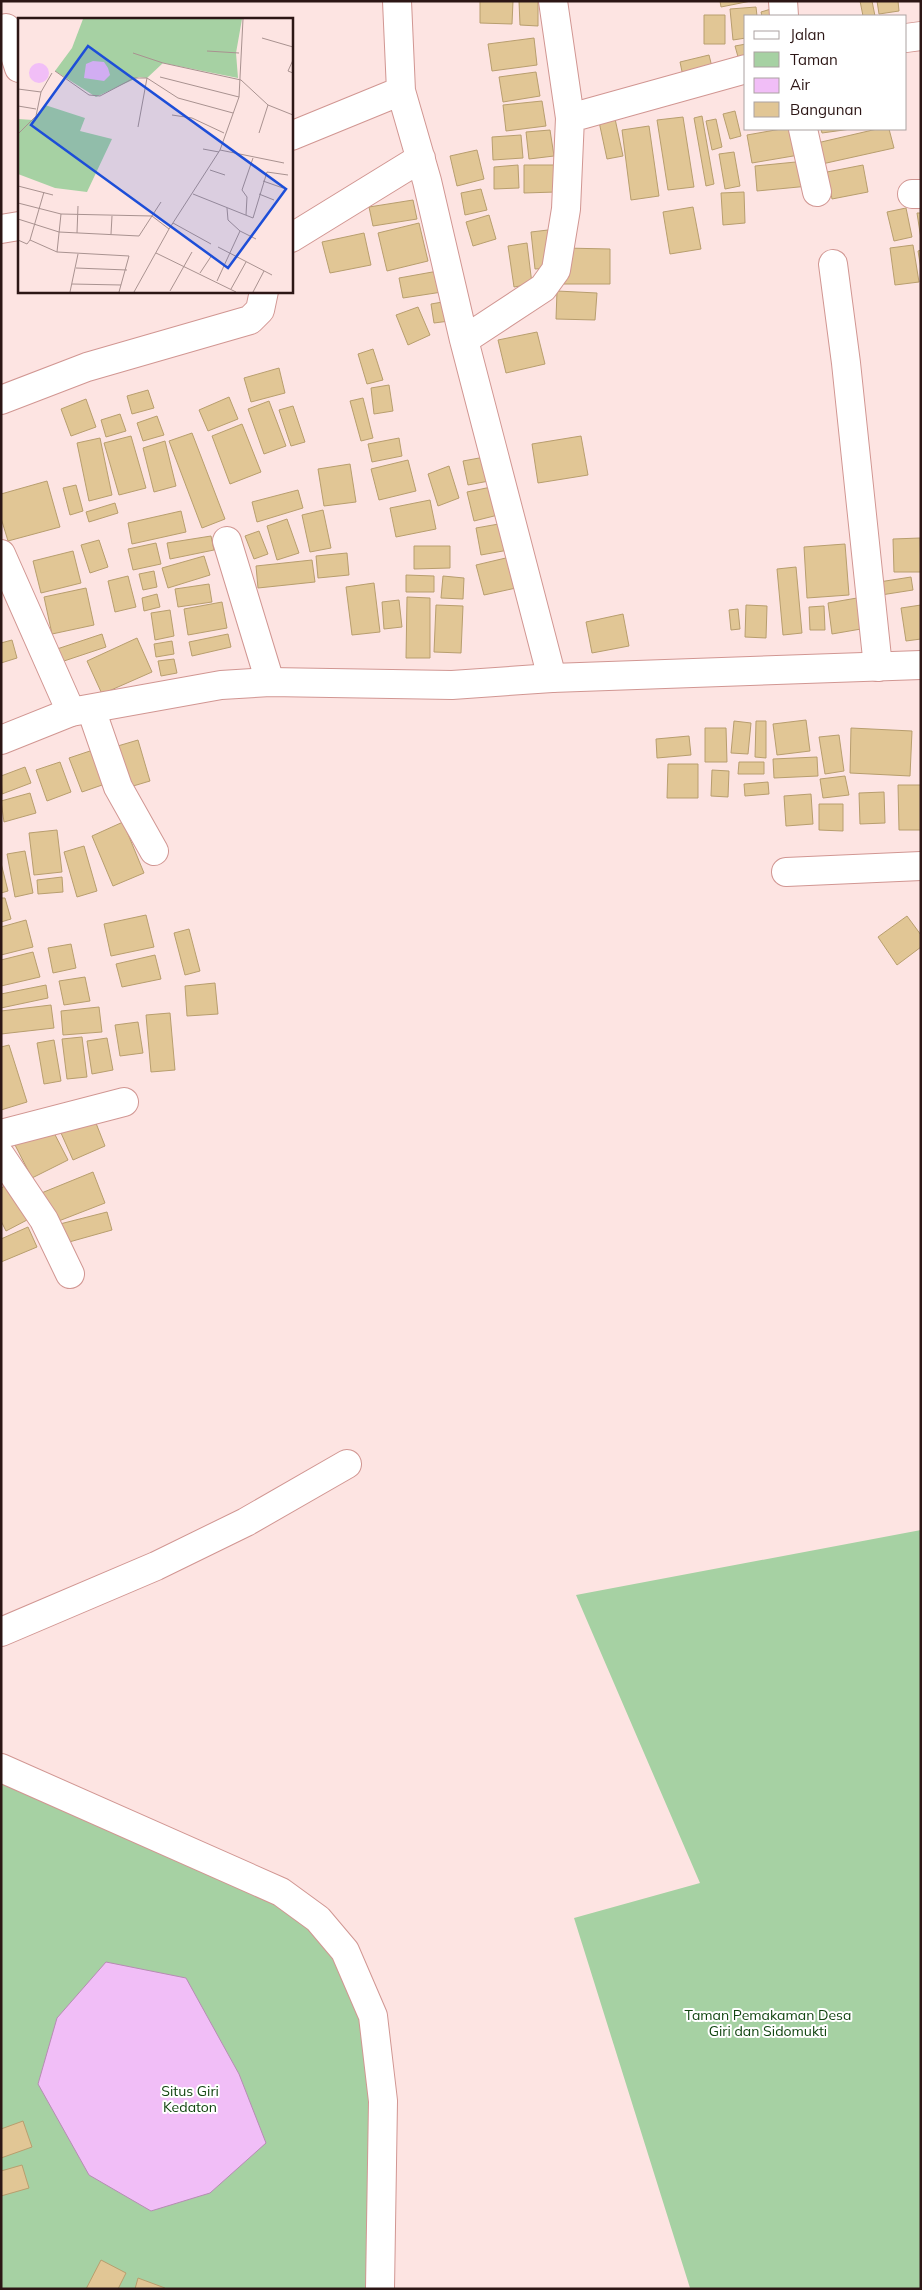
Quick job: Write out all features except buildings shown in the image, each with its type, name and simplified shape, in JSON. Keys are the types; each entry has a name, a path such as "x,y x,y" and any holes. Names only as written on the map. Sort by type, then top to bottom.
{"street":[{"path":"397,1 401,91 421,158 464,340 552,678"},
{"path":"464,340 543,288 556,270 566,209 570,118 553,1"},
{"path":"782,1 784,15"},
{"path":"6,28 18,65"},
{"path":"907,38 921,36"},
{"path":"570,118 744,70"},
{"path":"292,136 401,91"},
{"path":"803,130 817,192"},
{"path":"292,237 421,158"},
{"path":"1,229 18,226"},
{"path":"833,264 846,363 878,666"},
{"path":"1,400 95,364 250,320 260,310 264,292"},
{"path":"227,541 270,682"},
{"path":"1,554 118,786 154,852"},
{"path":"1,740 81,710 221,685 270,682 452,685 552,678 921,665"},
{"path":"786,872 921,866"},
{"path":"1,1134 124,1102"},
{"path":"1,1156 44,1220 70,1274"},
{"path":"1,1632 156,1566 246,1522 347,1464"},
{"path":"1,1768 281,1892 318,1919 345,1951 373,2016 382,2101 380,2289"}],"green space":[{"name":"Taman Pemakaman Desa Giri dan Sidomukti","path":"921,1530 921,2289 690,2288 574,1918 700,1883 576,1595"},
{"name":"Situs Giri Kedaton","path":"1,1760 318,1919 376,2037 380,2289 1,2289"}],"water":[{"path":"106,1962 186,1978 239,2074 266,2143 210,2193 151,2211 89,2175 38,2084 57,2018"}]}
